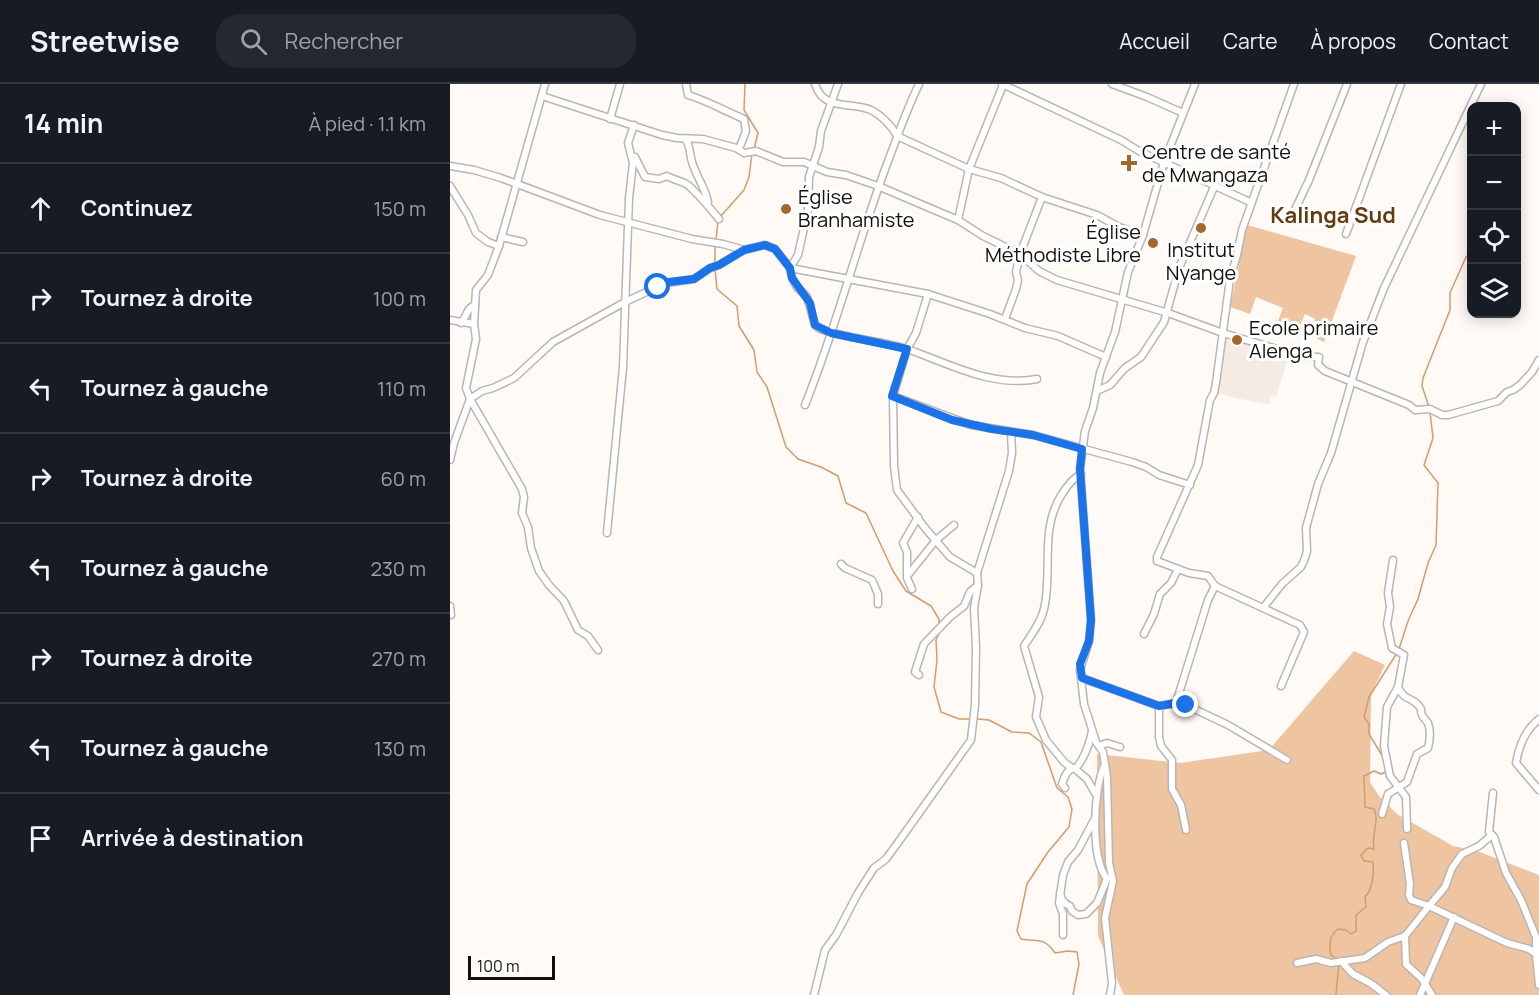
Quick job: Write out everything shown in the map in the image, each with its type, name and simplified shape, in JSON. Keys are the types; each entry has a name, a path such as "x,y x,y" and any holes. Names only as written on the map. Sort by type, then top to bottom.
{"street":[{"path":"545,84 499,246 488,275 476,290 474,324 476,339 466,388 470,399 523,491 522,513 528,527 531,548 539,571 564,601 578,630 588,636 598,650"},
{"path":"610,119 620,84"},
{"path":"686,84 688,95 709,101 744,119 746,131 739,149"},
{"path":"815,84 818,92 832,103 870,110 893,127 897,136 969,169 1001,178 1042,197 1097,215 1119,227 1143,235"},
{"path":"790,268 798,255 808,210 809,177 819,147 823,123 838,84"},
{"path":"805,405 849,279 878,186 906,111 919,84"},
{"path":"958,220 969,169 1003,84 1214,187 1250,202"},
{"path":"1112,84 1147,96 1183,113"},
{"path":"1106,907 1112,889 1109,863 1107,777 1103,752 1092,731 1084,704 1080,664 1089,641 1091,620 1081,474 1082,449 1100,373 1115,332 1128,272 1143,235 1164,162 1195,84"},
{"path":"1281,686 1304,632 1300,625 1215,586 1208,576 1160,564 1157,557 1198,465 1210,400 1214,393 1230,279 1250,202 1294,84"},
{"path":"1291,218 1310,180 1347,84"},
{"path":"1346,234 1401,84"},
{"path":"1263,608 1282,584 1301,567 1305,558 1306,528 1318,484 1331,453 1358,357 1384,288 1481,84"},
{"path":"542,96 662,135 703,139 739,149 744,153 756,151 784,162 804,162 878,186 958,220 983,236 1020,254 1046,276 1122,298 1223,333 1300,356 1319,357 1318,365 1325,371 1409,405 1415,410 1430,409 1442,415 1448,415 1498,401 1507,392 1520,385 1539,360"},
{"path":"607,533 620,406 626,315 628,221 633,163 628,144 634,125"},
{"path":"685,139 689,144 692,161 709,207"},
{"path":"628,144 645,177 658,179 667,176 688,184 694,193 704,198 719,219"},
{"path":"450,166 474,170 517,184 600,215 744,250"},
{"path":"450,186 476,233 488,242 499,246"},
{"path":"1097,391 1110,385 1125,368 1141,357 1162,327 1168,313 1179,268 1214,187"},
{"path":"1005,320 1016,289 1018,280 1016,272 1020,254 1042,197"},
{"path":"501,237 523,242"},
{"path":"450,460 470,399 482,391 514,378 554,342 625,302 666,283 694,279 744,250 765,245 775,249 790,268 792,278 810,303 815,325 831,333 907,349 996,379 1037,379"},
{"path":"790,268 928,294 1042,333 1058,336 1106,357"},
{"path":"928,294 892,396 897,490 950,557 977,573"},
{"path":"461,323 467,311 475,305"},
{"path":"450,320 474,324"},
{"path":"892,396 952,420 1033,435 1142,465 1160,476 1190,485"},
{"path":"814,995 825,951 863,885 874,868 886,859 908,830 970,740 974,719 976,647 974,608 978,585 977,573 1009,471 1012,453 1011,432"},
{"path":"1081,474 1069,484 1054,509 1047,537 1044,610 1036,629 1024,646 1039,697 1036,717 1046,740 1064,762 1087,779 1097,796"},
{"path":"912,589 909,585 907,552 903,543 918,517"},
{"path":"908,575 936,540 954,525"},
{"path":"1393,560 1388,593 1390,607 1387,624 1392,648 1404,655 1398,687 1387,707 1384,746 1390,776 1406,797 1407,830"},
{"path":"841,564 872,580 878,594 878,604"},
{"path":"1144,634 1154,614 1159,596 1178,569"},
{"path":"919,675 915,672 924,644 950,617 958,613 970,592 978,585"},
{"path":"1176,703 1208,600 1215,586"},
{"path":"450,606 451,615"},
{"path":"1082,678 1159,706 1176,703 1186,705 1228,725 1287,760"},
{"path":"1382,814 1388,794 1407,782 1417,754 1428,748 1430,740 1427,722 1422,717 1421,710 1417,704 1408,701 1401,694 1398,687"},
{"path":"1159,706 1159,737 1161,746 1172,760 1172,789 1181,805 1186,830"},
{"path":"1539,718 1524,736 1516,763 1539,790"},
{"path":"1065,789 1062,784 1063,779 1081,762 1091,741 1092,731"},
{"path":"1099,746 1107,743 1120,747"},
{"path":"1105,764 1098,783 1096,846 1101,868 1107,879"},
{"path":"1493,793 1489,832 1536,937 1539,985"},
{"path":"1063,935 1063,913 1059,903 1068,862 1078,850 1096,817"},
{"path":"1297,963 1316,959 1331,963 1365,958 1388,942 1405,936 1445,887 1452,868 1462,854 1479,846 1492,835"},
{"path":"1404,843 1410,884 1408,895 1411,900 1454,917 1507,943 1529,949 1536,954"},
{"path":"1109,863 1105,918 1112,983 1110,995"},
{"path":"1060,893 1061,898 1078,915 1086,914 1097,903 1107,879"},
{"path":"1420,995 1454,917"},
{"path":"1405,936 1406,964 1413,973 1418,974 1432,995"},
{"path":"1341,961 1353,974 1386,995"}],"shaded area":[{"path":"1247,225 1356,256 1324,342 1310,335 1315,319 1305,314 1298,330 1278,321 1283,308 1256,297 1250,314 1230,307"},
{"path":"1226,339 1289,355 1276,397 1271,396 1269,405 1218,394"},
{"path":"1354,651 1385,665 1371,694 1370,782 1379,796 1397,814 1453,846 1477,851 1539,875 1539,995 1124,995 1098,936 1097,754 1180,763 1269,750"}],"waterway":[{"path":"745,84 744,110 758,133 754,149"},
{"path":"720,217 744,190 749,177 752,154"},
{"path":"716,240 718,221"},
{"path":"715,245 715,264"},
{"path":"1429,407 1422,386 1423,378 1450,310 1450,293 1467,256"},
{"path":"715,269 717,289 737,306 739,326 754,350 757,372 767,387 786,447 798,459 838,476 846,503 866,513 893,571 906,591 931,606 939,623"},
{"path":"1399,649 1436,545 1438,483 1424,465 1433,438 1430,412"},
{"path":"940,631 936,640 937,660 934,687 941,712 959,719 972,719"},
{"path":"1337,959 1331,955 1331,938 1338,929 1346,930 1351,934 1356,931 1356,915 1366,907 1365,897 1370,890 1372,880 1373,862 1364,861 1361,855 1368,848 1374,849 1376,818 1374,809 1365,807 1364,776 1374,771 1381,774 1386,772 1383,757 1369,734 1369,724 1364,717 1369,697 1397,653"},
{"path":"977,719 989,720 1012,732 1029,733 1041,742 1057,788 1068,797 1072,809 1069,827 1048,852 1027,884 1017,931 1021,939 1044,942 1055,953 1077,952 1079,964 1073,995"},
{"path":"1336,995 1339,963"}],"place":[{"name":"Centre de santé de Mwangaza","path":"1129,163"},
{"name":"Église Branhamiste","path":"786,209"},
{"name":"Institut Nyange","path":"1201,228"},
{"name":"Église Méthodiste Libre","path":"1153,243"},
{"name":"Ecole primaire Alenga","path":"1237,340"}],"district":[{"name":"Kalinga Sud","path":"1333,215"}],"route":[{"path":"658,287 669,282 694,279 744,250 765,245 782,255 797,287 807,297 812,318 820,329 907,349 892,396 952,420 1033,435 1082,449 1080,469 1091,604 1089,641 1080,664 1082,678 1159,706 1176,703 1186,705"}]}
